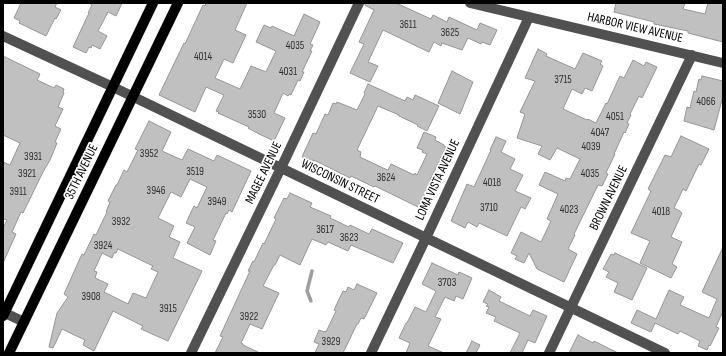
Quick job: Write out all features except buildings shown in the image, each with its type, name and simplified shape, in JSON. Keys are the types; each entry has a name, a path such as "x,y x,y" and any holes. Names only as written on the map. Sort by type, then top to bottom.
{"main road":[{"name":"35TH AVENUE","path":"4,314 153,3"},
{"name":"35TH AVENUE","path":"9,353 178,3"}],"street":[{"name":"MAGEE AVENUE","path":"191,353 359,3"},
{"name":"HARBOR VIEW AVENUE","path":"470,3 723,62"},
{"name":"LOMA VISTA AVENUE","path":"370,353 426,238 529,16"},
{"name":"WISCONSIN STREET","path":"3,36 113,87 665,353"},
{"name":"BROWN AVENUE","path":"549,353 692,55"},
{"path":"4,314 24,322"}],"waterway":[{"path":"311,301 307,291 312,271"}]}
